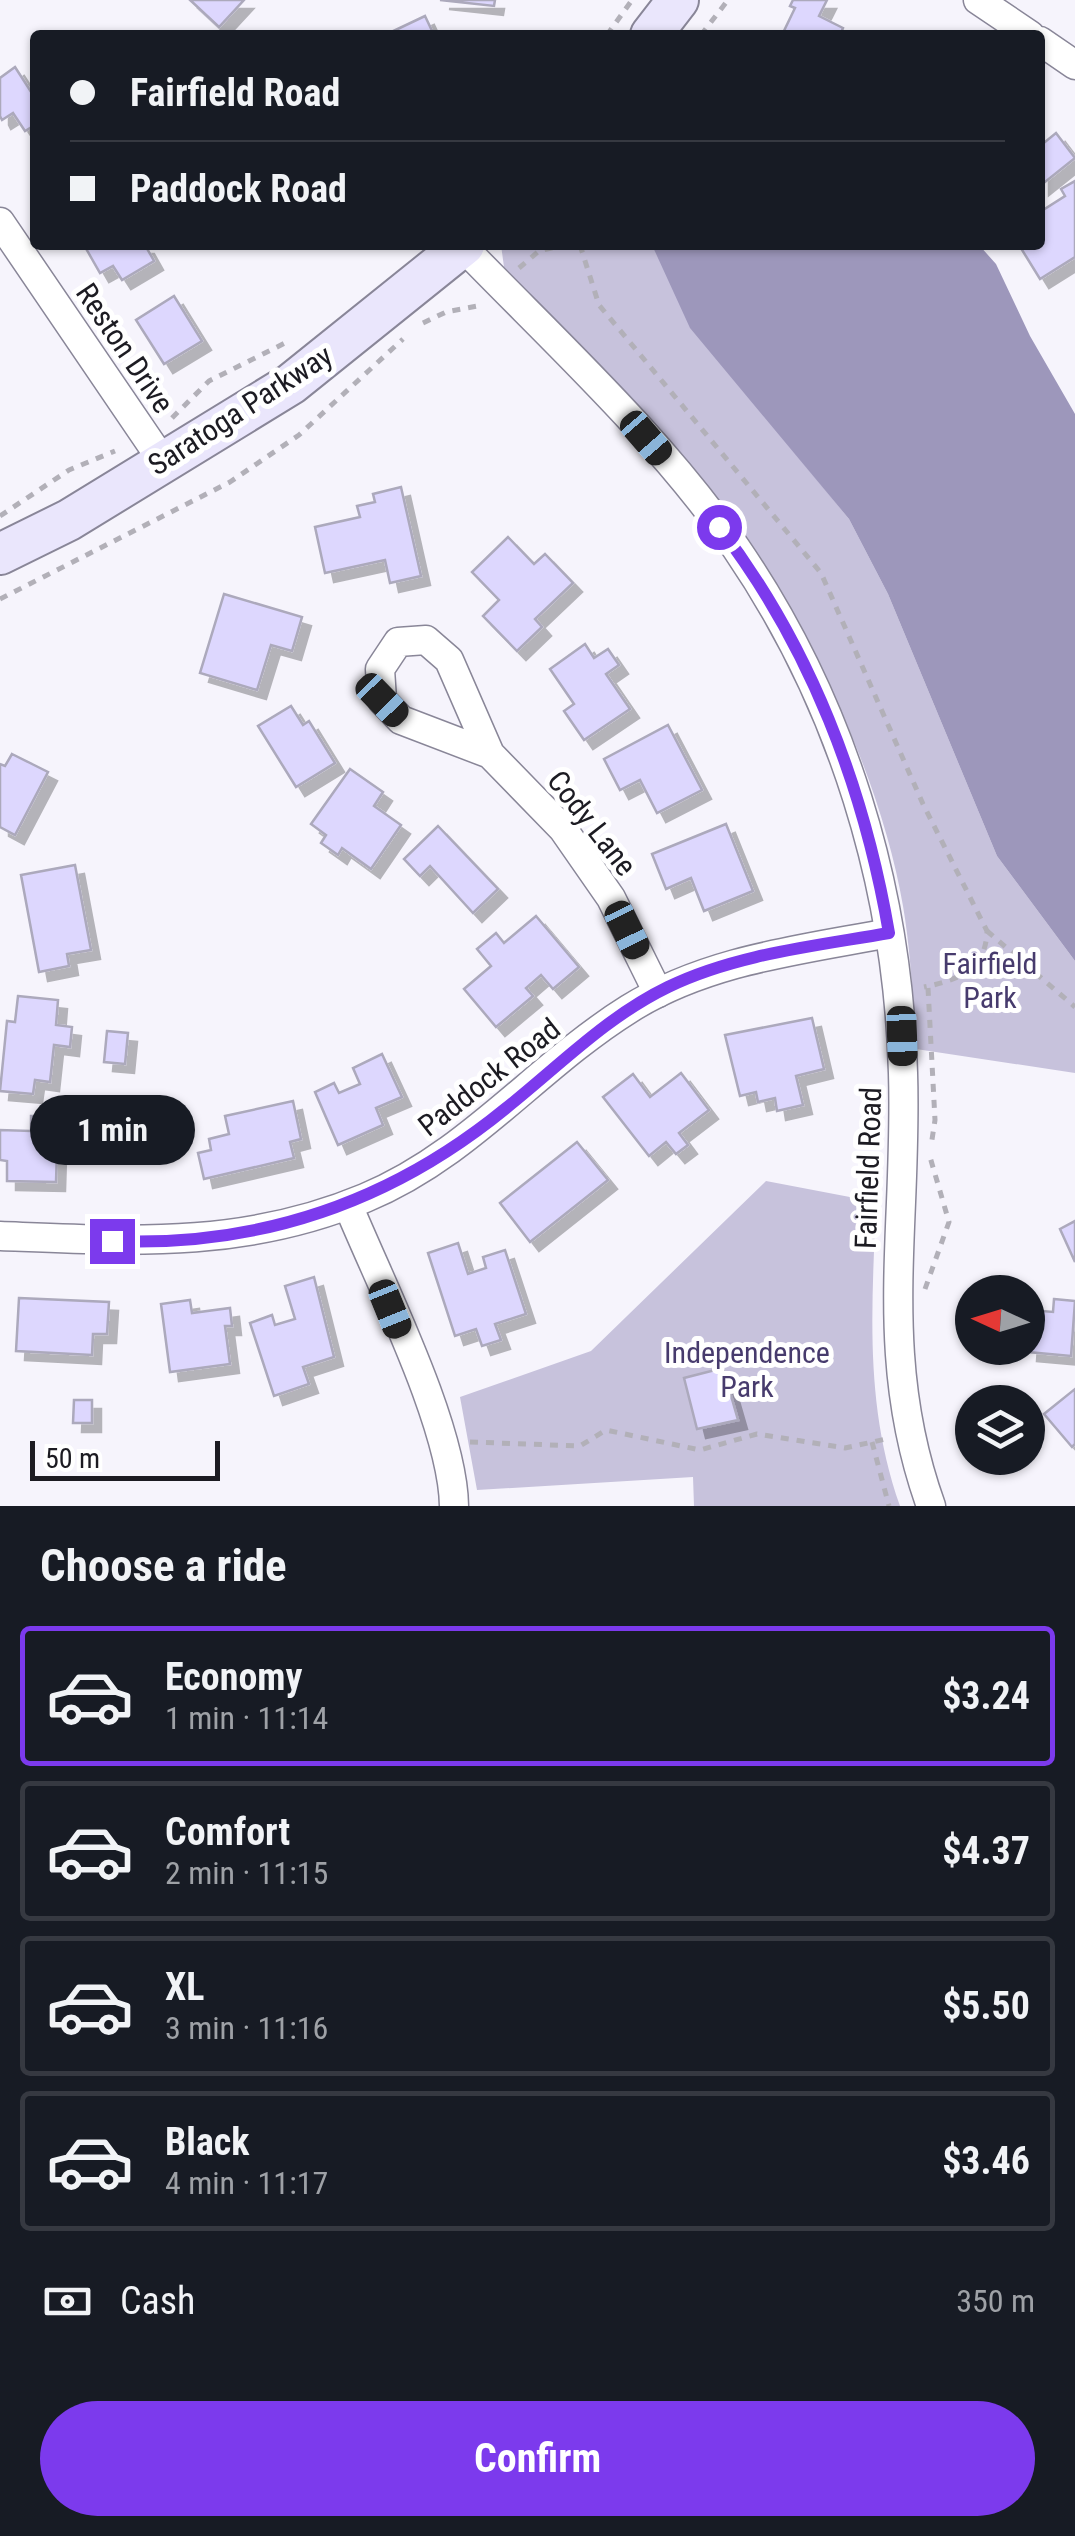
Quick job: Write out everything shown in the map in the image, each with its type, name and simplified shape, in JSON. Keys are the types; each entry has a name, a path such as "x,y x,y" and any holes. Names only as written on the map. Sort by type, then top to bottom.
{"street":[{"path":"655,30 678,0"},
{"path":"978,0 1023,30"},
{"path":"1045,45 1075,65"},
{"name":"Reston Drive","path":"0,222 154,449"},
{"name":"Saratoga Parkway","path":"0,554 70,520 154,449 291,384 459,250"},
{"name":"Fairfield Road","path":"468,250 686,482 736,549 818,694 853,781 876,855 903,1055 896,1325 908,1434 930,1506"},
{"name":"Cody Lane","path":"490,754 401,720 382,700 380,670 398,642 426,640 449,660 490,754 544,809 611,898 658,993"},
{"name":"Paddock Road","path":"0,1236 188,1241 234,1236 348,1204 402,1180 456,1148 568,1054 658,993 750,959 889,933"},
{"path":"348,1204 438,1432 454,1506"}],"path":[{"path":"611,30 632,0"},
{"path":"705,30 728,0"},
{"path":"0,599 230,482 298,435 427,320 483,306 500,284 543,250"},
{"path":"0,516 69,470 154,449 209,381 304,332"},
{"path":"987,930 1075,1007"},
{"path":"919,1304 949,1222 930,1157 935,1120 928,987"},
{"path":"438,1432 481,1446 580,1446 606,1430 700,1450 757,1434 846,1448 908,1434"},
{"path":"872,1442 888,1506"}],"green space":[{"name":"Fairfield Park","path":"502,250 655,250 772,425 849,519 888,594 997,856 1075,961 1075,1073 916,1049 908,941 891,851 851,735 796,620 730,516 695,472 504,267"},
{"name":"Independence Park","path":"766,1181 876,1202 873,1356 881,1430 900,1506 694,1506 693,1477 477,1490 460,1397 591,1351"}],"shaded area":[{"path":"654,250 983,250 996,264 1030,336 1075,414 1075,961 997,856 888,594 849,519 690,328"}],"building":[{"path":"190,0 244,0 219,27"},
{"path":"440,0 495,0 494,6"},
{"path":"793,0 827,0 819,16 842,30 784,30 795,8 790,6"},
{"path":"425,16 432,30 396,30"},
{"path":"15,67 30,90 30,128 25,131 13,113 2,120 0,116 0,78"},
{"path":"1056,133 1075,158 1045,182 1045,142"},
{"path":"1075,181 1075,257 1040,279 1022,250 1045,250 1045,209 1065,196 1061,189"},
{"path":"87,250 148,250 154,261 122,280 113,266 100,273"},
{"path":"174,296 202,341 164,364 136,320"},
{"path":"401,487 421,576 390,583 385,560 325,573 315,527 360,517 357,506 375,502 373,494"},
{"path":"508,537 534,564 545,554 573,583 535,619 542,627 517,651 483,616 499,600 472,572"},
{"path":"224,594 302,617 292,651 271,645 257,690 200,673"},
{"path":"585,644 594,658 608,649 619,665 606,674 630,709 584,740 564,711 574,704 550,669"},
{"path":"291,706 303,725 309,721 335,763 296,787 258,726"},
{"path":"668,725 702,790 657,813 640,780 620,790 604,759"},
{"path":"12,754 48,772 15,835 0,827 0,764 5,766"},
{"path":"350,769 383,792 374,806 401,825 371,869 342,848 338,855 321,843 326,835 311,824"},
{"path":"726,824 753,891 704,911 691,878 666,889 652,854"},
{"path":"438,826 498,889 473,913 430,866 420,876 404,859"},
{"path":"75,865 91,950 67,954 69,966 39,972 21,875"},
{"path":"536,916 579,967 553,989 541,975 526,988 533,996 496,1027 464,989 491,966 477,949 496,933 504,943"},
{"path":"18,996 58,1000 56,1025 72,1027 70,1047 54,1045 50,1082 35,1080 33,1094 0,1091 7,1021 15,1022"},
{"path":"812,1018 824,1069 796,1076 803,1105 777,1111 775,1098 758,1102 756,1092 740,1096 725,1035"},
{"path":"107,1031 128,1033 125,1064 104,1062"},
{"path":"382,1054 402,1097 376,1108 383,1125 338,1145 315,1092 334,1083 339,1093 360,1084 353,1068"},
{"path":"681,1073 709,1110 679,1133 688,1145 676,1154 666,1142 649,1156 603,1097 633,1074 650,1097"},
{"path":"293,1101 301,1139 290,1142 294,1158 204,1179 198,1153 211,1150 209,1139 229,1134 225,1116"},
{"path":"31,1116 58,1116 56,1182 7,1181 7,1161 0,1160 0,1130 31,1131"},
{"path":"577,1142 608,1180 530,1242 500,1203"},
{"path":"1075,1221 1075,1262 1060,1229"},
{"path":"458,1243 468,1274 486,1268 483,1257 505,1250 526,1314 495,1324 501,1340 482,1346 476,1329 455,1336 428,1253"},
{"path":"314,1277 334,1357 303,1367 309,1384 274,1396 250,1323 272,1315 275,1325 295,1319 285,1286"},
{"path":"19,1298 109,1302 107,1334 93,1334 92,1355 16,1351"},
{"path":"1054,1299 1075,1301 1071,1356 1045,1354 1045,1311 1053,1312"},
{"path":"190,1300 192,1313 230,1308 232,1326 225,1326 230,1364 170,1372 161,1304"},
{"path":"723,1368 738,1420 697,1429 684,1378"},
{"path":"1075,1389 1072,1447 1045,1415"},
{"path":"74,1400 92,1400 92,1423 73,1423"}],"route":[{"path":"112,1241 188,1241 234,1236 322,1214 367,1198 456,1148 554,1065 627,1010 669,987 750,959 889,933 876,855 853,781 818,694 780,621 719,527"}]}
